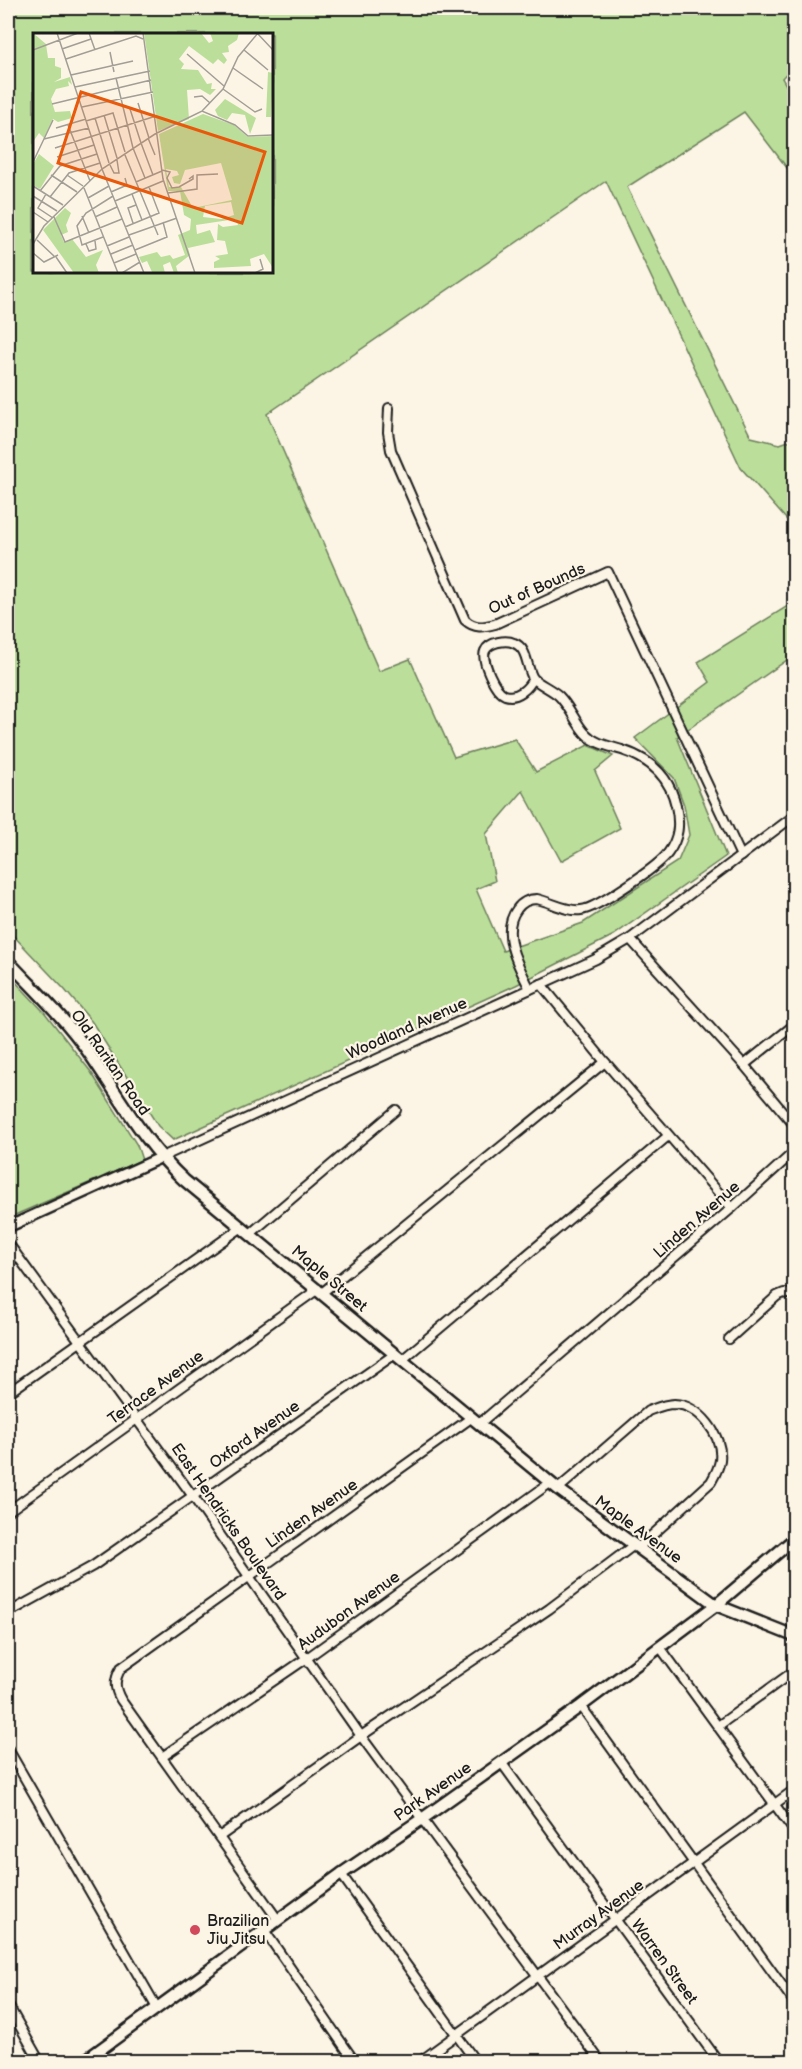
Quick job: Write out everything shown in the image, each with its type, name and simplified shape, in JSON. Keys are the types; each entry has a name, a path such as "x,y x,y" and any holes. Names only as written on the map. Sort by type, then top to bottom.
{"main road":[{"name":"Old Raritan Road","path":"8,961 82,1043 123,1107 162,1157"},
{"name":"Maple Street","path":"162,1157 184,1180 475,1421"},
{"name":"Maple Avenue","path":"475,1421 554,1486 716,1605 795,1635"},
{"name":"Park Avenue","path":"82,2061 341,1874 581,1706 716,1605 795,1539"}],"street":[{"name":"Out of Bounds","path":"389,408 388,432 391,450 465,620 471,626 477,627 495,624 608,572 741,856"},
{"path":"530,989 518,964 511,938 512,918 519,906 531,899 537,899 575,910 592,907 644,874 667,856 678,834 679,823 674,797 668,784 649,762 593,740 585,733 559,696 533,678 520,646 515,643 500,642 486,649 484,660 496,688 505,695 524,691 529,687 533,678"},
{"name":"Woodland Avenue","path":"8,1227 596,958 630,939 795,816"},
{"path":"630,939 795,1125"},
{"path":"541,984 668,1136 732,1208"},
{"path":"744,1065 795,1025"},
{"name":"Terrace Avenue","path":"10,1510 137,1418 320,1291 605,1062"},
{"path":"8,1393 79,1342 246,1230 396,1110"},
{"name":"Oxford Avenue","path":"8,1613 93,1566 192,1495 399,1357 668,1136"},
{"name":"Linden Avenue","path":"162,1757 115,1688 121,1668 249,1575 475,1421 732,1208 795,1152"},
{"name":"East Hendricks Boulevard","path":"8,1243 137,1418 361,1736 601,2061"},
{"path":"729,1339 777,1296 784,1293 795,1296"},
{"name":"Audubon Avenue","path":"162,1757 554,1486 648,1411 663,1405 676,1404 689,1408 708,1424 720,1448 717,1470 711,1482 636,1547 549,1609 361,1736 219,1837"},
{"path":"660,1647 795,1831"},
{"path":"718,1726 795,1671"},
{"path":"581,1706 795,2002"},
{"path":"8,1749 157,2008"},
{"path":"162,1757 278,1920"},
{"name":"Warren Street","path":"501,1762 719,2061"},
{"name":"Murray Avenue","path":"419,2061 795,1790"},
{"path":"341,1874 476,2061"},
{"path":"264,1930 355,2061"},
{"path":"8,2005 40,2061"}],"green space":[{"path":"8,8 794,8 794,65 782,78 794,99 794,177 744,112 627,187 751,437 780,444 794,439 794,528 741,468 606,181 267,414 379,671 410,659 454,757 515,739 536,772 588,745 613,756 595,771 620,828 561,861 523,791 486,834 495,881 476,889 503,951 583,923 678,861 689,835 684,805 674,778 635,738 710,682 698,662 794,602 794,655 677,737 726,856 614,935 516,985 173,1140 158,1126 92,1022 8,930"},
{"path":"8,974 45,1013 91,1072 137,1145 142,1160 8,1218"}],"place":[{"name":"Brazilian Jiu Jitsu","path":"195,1930"}]}
